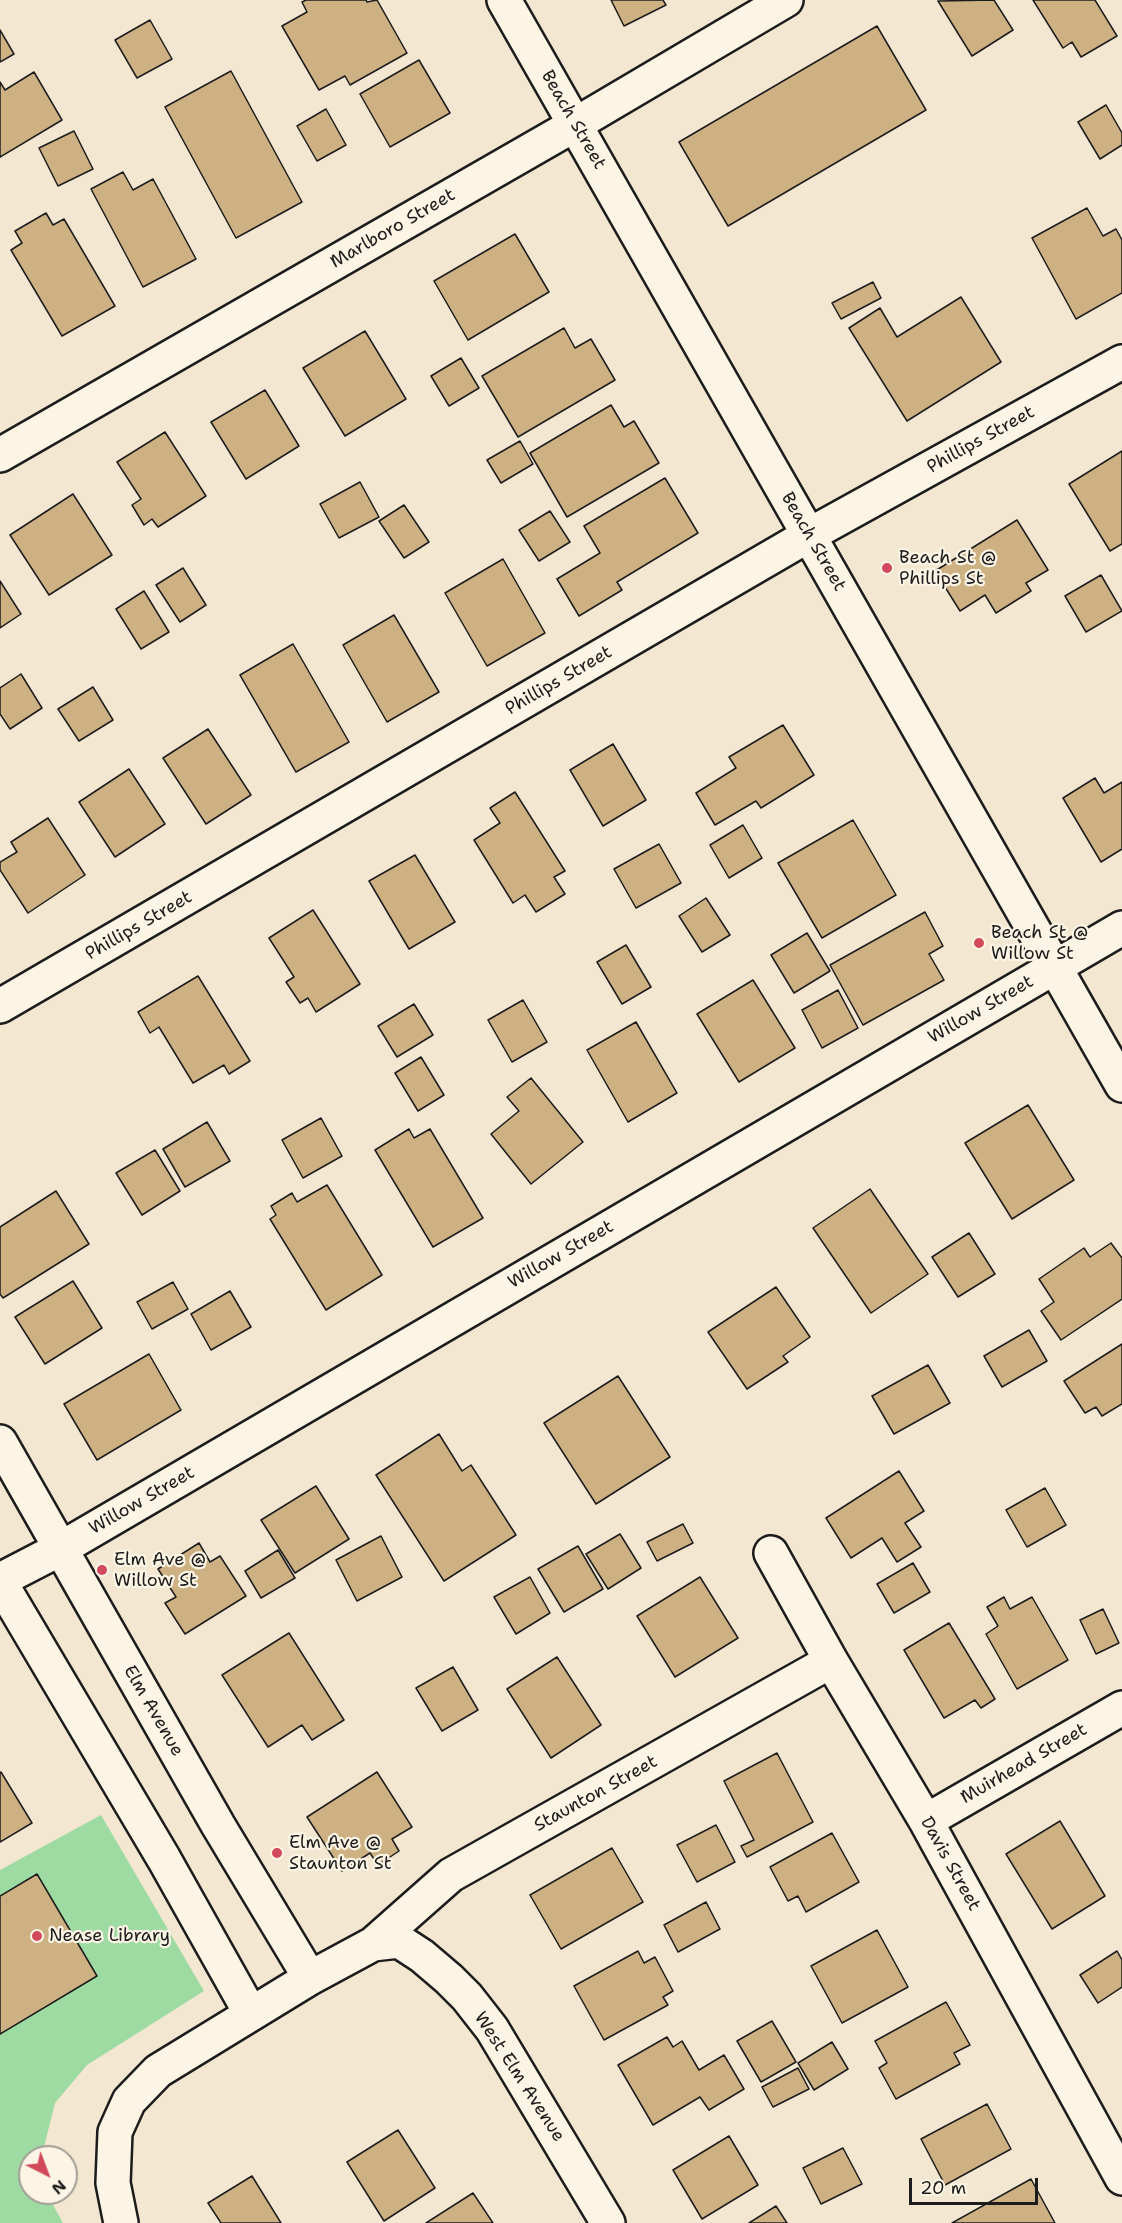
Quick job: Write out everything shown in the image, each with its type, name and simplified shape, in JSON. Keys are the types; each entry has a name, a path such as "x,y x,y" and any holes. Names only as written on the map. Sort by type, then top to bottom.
{"street":[{"name":"Beach Street","path":"504,0 1122,1085"},
{"name":"Marlboro Street","path":"0,455 576,124 786,0"},
{"name":"Phillips Street","path":"0,1006 809,535 1122,362"},
{"name":"Willow Street","path":"0,1581 60,1549 1122,928"},
{"name":"Elm Avenue","path":"0,1442 218,1825 310,1978"},
{"name":"Davis Street","path":"771,1553 831,1661 926,1821 1122,2178"},
{"path":"0,1581 164,1859 251,2014"},
{"name":"Staunton Street","path":"373,1944 451,1875 831,1661"},
{"name":"Muirhead Street","path":"926,1821 1122,1708"},
{"name":"West Elm Avenue","path":"121,2223 113,2183 115,2132 129,2101 158,2071 310,1978 373,1944 399,1941 422,1956 467,1997 492,2029 608,2223"}],"green space":[{"path":"101,1815 204,1991 87,2065 55,2103 44,2145 18,2145 18,2205 53,2205 63,2223 0,2223 0,1870"}],"building":[{"path":"306,0 366,0 367,2 377,0 407,53 350,85 345,76 319,90 282,26 307,12 302,2"},
{"path":"611,0 663,0 666,5 624,26"},
{"path":"994,0 1013,30 972,56 938,1"},
{"path":"1033,0 1095,0 1117,36 1081,57 1072,42 1063,48"},
{"path":"150,20 172,59 137,78 115,40"},
{"path":"877,26 926,110 728,226 679,142"},
{"path":"0,30 14,54 0,62"},
{"path":"419,60 450,113 390,147 360,94"},
{"path":"231,71 302,202 236,238 165,107"},
{"path":"34,72 62,120 0,157 0,82 5,90"},
{"path":"1106,105 1122,133 1122,145 1100,159 1078,122"},
{"path":"326,109 346,145 317,161 297,126"},
{"path":"74,131 93,169 58,186 39,148"},
{"path":"123,172 133,190 153,179 196,259 143,287 91,189"},
{"path":"1087,208 1103,236 1116,229 1122,240 1122,293 1076,319 1032,238"},
{"path":"46,213 53,225 64,219 115,306 62,336 11,250 22,243 15,231"},
{"path":"515,234 549,292 468,340 434,281"},
{"path":"873,282 881,298 841,319 832,303"},
{"path":"961,297 1001,362 907,421 849,328 880,308 897,337"},
{"path":"564,328 575,348 591,339 615,380 518,437 482,376"},
{"path":"365,331 406,399 345,436 303,368"},
{"path":"461,358 479,388 449,406 431,376"},
{"path":"265,390 299,446 246,479 211,422"},
{"path":"611,405 624,427 634,421 659,463 567,517 530,453"},
{"path":"165,432 206,496 158,527 152,519 144,525 132,505 141,499 117,462"},
{"path":"520,441 533,464 501,483 487,460"},
{"path":"1122,451 1122,544 1110,551 1069,484"},
{"path":"665,478 698,533 617,582 622,590 579,616 557,579 600,553 584,526"},
{"path":"360,482 379,517 339,538 320,504"},
{"path":"73,494 112,555 49,595 10,535"},
{"path":"404,505 429,542 404,558 379,521"},
{"path":"550,511 570,542 539,561 519,530"},
{"path":"1017,520 1048,570 1026,583 1031,591 996,613 985,595 960,611 935,571"},
{"path":"503,559 545,633 487,666 445,593"},
{"path":"183,568 206,605 180,622 156,585"},
{"path":"1101,575 1122,611 1086,632 1065,596"},
{"path":"0,581 21,614 0,628"},
{"path":"144,591 169,632 141,649 116,609"},
{"path":"394,615 439,692 387,722 343,645"},
{"path":"293,644 349,742 296,772 240,675"},
{"path":"21,674 42,708 10,729 0,714 0,688"},
{"path":"93,687 113,720 79,741 58,709"},
{"path":"783,725 814,775 761,808 756,801 715,825 696,793 736,768 729,757"},
{"path":"208,729 251,795 206,824 163,758"},
{"path":"613,744 646,800 603,826 570,770"},
{"path":"129,769 165,824 115,857 79,802"},
{"path":"1095,778 1104,793 1122,782 1122,849 1101,862 1063,798"},
{"path":"515,792 565,871 554,877 565,894 536,912 525,895 513,903 474,840 500,823 490,808"},
{"path":"48,818 85,875 28,913 0,870 0,862 17,852 11,842"},
{"path":"853,820 896,895 822,938 778,863"},
{"path":"743,825 762,858 729,878 710,845"},
{"path":"659,844 681,883 636,908 614,869"},
{"path":"415,855 455,922 409,949 369,881"},
{"path":"706,898 730,935 702,952 679,916"},
{"path":"313,910 360,984 316,1012 308,998 300,1003 286,982 294,977 269,938"},
{"path":"925,912 943,946 929,954 944,980 863,1025 830,965"},
{"path":"807,933 830,971 794,993 771,955"},
{"path":"626,945 651,987 622,1004 597,962"},
{"path":"198,976 250,1061 229,1074 224,1065 193,1083 159,1027 150,1033 138,1012"},
{"path":"753,980 795,1048 739,1082 697,1014"},
{"path":"838,990 858,1028 822,1048 802,1010"},
{"path":"523,1000 547,1042 512,1062 488,1020"},
{"path":"414,1004 433,1035 397,1057 378,1026"},
{"path":"636,1022 677,1093 628,1122 587,1050"},
{"path":"421,1057 444,1095 418,1111 395,1073"},
{"path":"531,1078 583,1142 531,1184 491,1134 519,1111 507,1097"},
{"path":"1028,1105 1074,1180 1012,1219 965,1143"},
{"path":"321,1118 342,1156 303,1178 282,1140"},
{"path":"207,1122 230,1161 185,1187 163,1149"},
{"path":"409,1129 414,1138 430,1129 483,1218 433,1247 375,1150"},
{"path":"155,1150 180,1191 142,1215 116,1173"},
{"path":"327,1185 382,1275 326,1310 270,1219 276,1215 271,1206 292,1193 297,1202"},
{"path":"870,1189 928,1274 871,1313 813,1228"},
{"path":"56,1191 89,1244 3,1298 0,1294 0,1227"},
{"path":"969,1233 995,1274 958,1297 932,1257"},
{"path":"1111,1243 1122,1258 1122,1299 1061,1340 1041,1311 1054,1302 1039,1279 1084,1248 1090,1257"},
{"path":"73,1281 102,1328 45,1364 15,1317"},
{"path":"173,1282 188,1309 152,1329 137,1302"},
{"path":"776,1287 810,1337 783,1356 788,1362 747,1389 708,1332"},
{"path":"230,1291 251,1327 211,1350 191,1314"},
{"path":"1029,1330 1047,1361 1002,1387 984,1356"},
{"path":"1122,1344 1122,1404 1102,1416 1096,1407 1085,1413 1064,1381"},
{"path":"149,1354 181,1410 97,1460 64,1404"},
{"path":"928,1365 950,1403 894,1434 872,1396"},
{"path":"618,1376 670,1457 596,1504 544,1423"},
{"path":"439,1434 462,1471 471,1465 516,1535 444,1581 376,1475"},
{"path":"899,1471 924,1511 905,1523 921,1547 897,1562 882,1538 851,1558 826,1518"},
{"path":"316,1486 349,1539 295,1573 261,1520"},
{"path":"1045,1488 1066,1525 1027,1547 1006,1510"},
{"path":"683,1524 693,1543 657,1561 647,1542"},
{"path":"620,1534 641,1568 608,1589 586,1554"},
{"path":"381,1536 402,1577 357,1601 336,1560"},
{"path":"199,1543 210,1562 220,1556 246,1596 185,1634 165,1603 176,1597 158,1569"},
{"path":"578,1546 603,1589 564,1612 538,1569"},
{"path":"278,1550 295,1578 261,1598 245,1571"},
{"path":"913,1563 930,1592 894,1613 877,1584"},
{"path":"530,1577 550,1613 516,1634 494,1597"},
{"path":"700,1577 738,1638 675,1677 637,1616"},
{"path":"1004,1597 1010,1609 1032,1597 1068,1660 1017,1689 986,1634 998,1626 987,1607"},
{"path":"1103,1609 1119,1643 1096,1654 1080,1620"},
{"path":"949,1623 995,1699 981,1708 975,1700 944,1718 904,1650"},
{"path":"289,1633 344,1720 312,1740 302,1725 268,1747 222,1675"},
{"path":"557,1657 601,1725 551,1758 507,1689"},
{"path":"453,1667 478,1710 442,1731 416,1688"},
{"path":"777,1753 813,1822 747,1857 741,1846 754,1840 724,1781"},
{"path":"377,1772 412,1827 392,1839 399,1851 378,1865 370,1853 342,1871 307,1817"},
{"path":"0,1773 32,1823 0,1842"},
{"path":"1060,1821 1105,1896 1052,1929 1006,1854"},
{"path":"716,1825 735,1862 697,1882 677,1845"},
{"path":"832,1833 859,1882 806,1912 798,1896 788,1901 770,1867"},
{"path":"612,1848 643,1902 561,1949 530,1895"},
{"name":"Nease Library","path":"37,1874 97,1976 0,2034 0,1896"},
{"path":"706,1902 720,1929 678,1952 664,1925"},
{"path":"877,1930 908,1987 842,2023 811,1966"},
{"path":"638,1951 644,1963 655,1957 673,1991 663,1997 668,2005 604,2040 574,1986"},
{"path":"1117,1951 1122,1960 1122,1987 1098,2003 1080,1975"},
{"path":"946,2002 970,2045 954,2053 960,2064 896,2099 879,2068 887,2063 875,2041"},
{"path":"772,2021 796,2062 761,2082 737,2041"},
{"path":"667,2037 673,2047 682,2041 699,2070 724,2055 744,2089 709,2110 700,2097 653,2125 618,2065"},
{"path":"832,2042 848,2069 814,2090 798,2063"},
{"path":"798,2068 809,2089 773,2107 762,2087"},
{"path":"987,2104 1011,2149 945,2185 921,2139"},
{"path":"398,2130 435,2188 384,2221 347,2162"},
{"path":"729,2136 758,2185 702,2219 673,2170"},
{"path":"843,2148 862,2184 821,2204 803,2168"},
{"path":"252,2176 281,2223 221,2223 208,2203"},
{"path":"1031,2179 1055,2223 952,2223"},
{"path":"473,2193 493,2223 426,2223"},
{"path":"776,2206 787,2223 749,2223"}],"place":[{"name":"Beach St @ Phillips St","path":"887,568"},
{"name":"Beach St @ Willow St","path":"979,943"},
{"name":"Elm Ave @ Willow St","path":"102,1570"},
{"name":"Elm Ave @ Staunton St","path":"277,1853"},
{"name":"Nease Library","path":"37,1936"}]}
